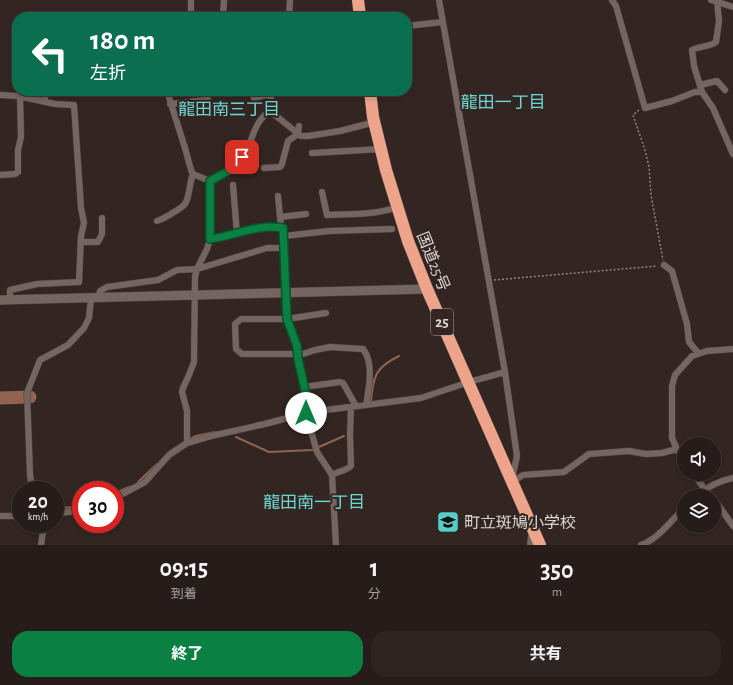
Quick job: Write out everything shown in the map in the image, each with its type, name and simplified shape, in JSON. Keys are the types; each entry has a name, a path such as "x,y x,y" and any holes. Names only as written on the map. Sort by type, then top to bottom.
{"highway":[{"path":"358,0 359,12"},
{"name":"国道25号","path":"371,96 381,149 408,241 540,545"}],"street":[{"path":"191,12 192,0"},
{"path":"223,12 224,0"},
{"path":"289,12 290,0"},
{"path":"439,0 505,372 517,456 512,482"},
{"path":"612,0 616,6 645,108 672,102 717,81 725,90"},
{"path":"711,0 733,8"},
{"path":"717,1 719,21 716,42 711,45 692,50 694,66 701,89 712,108 733,154"},
{"path":"412,25 442,22"},
{"path":"0,95 12,96"},
{"path":"0,175 15,174 18,172 18,150 21,137 20,96 45,102 74,105 81,208 84,223 79,282 37,284 10,290 10,300"},
{"path":"45,96 45,102"},
{"path":"157,221 166,218 186,204 190,191 190,181 193,174 168,96"},
{"path":"271,96 275,115 300,136 340,131 375,122"},
{"path":"170,104 208,100"},
{"path":"210,181 232,169 247,150 254,131 261,119 267,112 273,109"},
{"path":"264,168 280,167 288,141 298,134 299,126"},
{"path":"312,153 381,149"},
{"path":"193,174 210,181"},
{"path":"188,440 187,411 182,392 184,383 194,362 195,277 210,239 210,181"},
{"path":"232,185 237,234"},
{"path":"322,192 327,214 366,214 387,211 398,207"},
{"path":"278,196 281,227 283,228 284,236 287,319 297,346 308,413 317,452 332,475 336,545"},
{"path":"280,217 306,214"},
{"path":"82,242 98,242 102,234 102,218"},
{"path":"210,239 237,234 266,226 281,227"},
{"path":"284,236 329,231 392,229"},
{"path":"31,481 27,393 40,360 68,345 84,328 89,318 95,297 100,291 107,287 158,280 174,271 197,269 267,248 284,248"},
{"path":"664,265 672,271 687,324 688,342 698,353"},
{"path":"0,300 286,294 428,289"},
{"path":"326,313 287,319 241,319 235,324 236,349 242,354 303,354 330,347 363,349 367,354 370,379 366,405"},
{"path":"512,482 524,475 564,472 589,454 629,451 646,454 662,454 677,449 672,438 672,386 675,375 692,356 698,353 733,349"},
{"path":"124,493 144,482 169,455 188,440 265,424 308,413 421,398 505,372"},
{"path":"304,387 340,382 343,384 353,406 351,466 348,469 338,471 332,475"},
{"path":"707,489 720,481 733,478"},
{"path":"721,509 733,526"},
{"path":"641,545 646,544 655,537 677,515"},
{"path":"0,516 12,516"},
{"path":"530,545 532,526"},
{"path":"41,545 43,533"}],"path":[{"path":"488,281 664,265 651,195 649,167 643,143 633,115 638,110 645,108"}],"waterway":[{"path":"371,401 373,385 377,373 385,364 399,356"},
{"path":"0,398 30,397"},
{"path":"188,440 196,436 215,432"},
{"path":"236,437 269,452 312,450 344,436"},
{"path":"170,451 184,442"},
{"path":"138,482 157,464"},
{"path":"124,489 129,487"},
{"path":"64,508 72,507"}],"place":[{"name":"町立斑鳩小学校","path":"448,522"}],"district":[{"name":"龍田一丁目","path":"503,102"},
{"name":"龍田南三丁目","path":"229,109"},
{"name":"龍田南一丁目","path":"314,502"}],"route":[{"path":"242,157 232,169 210,181 210,239 221,238 266,226 283,228 287,319 297,346 298,359 310,412 306,413"}]}
